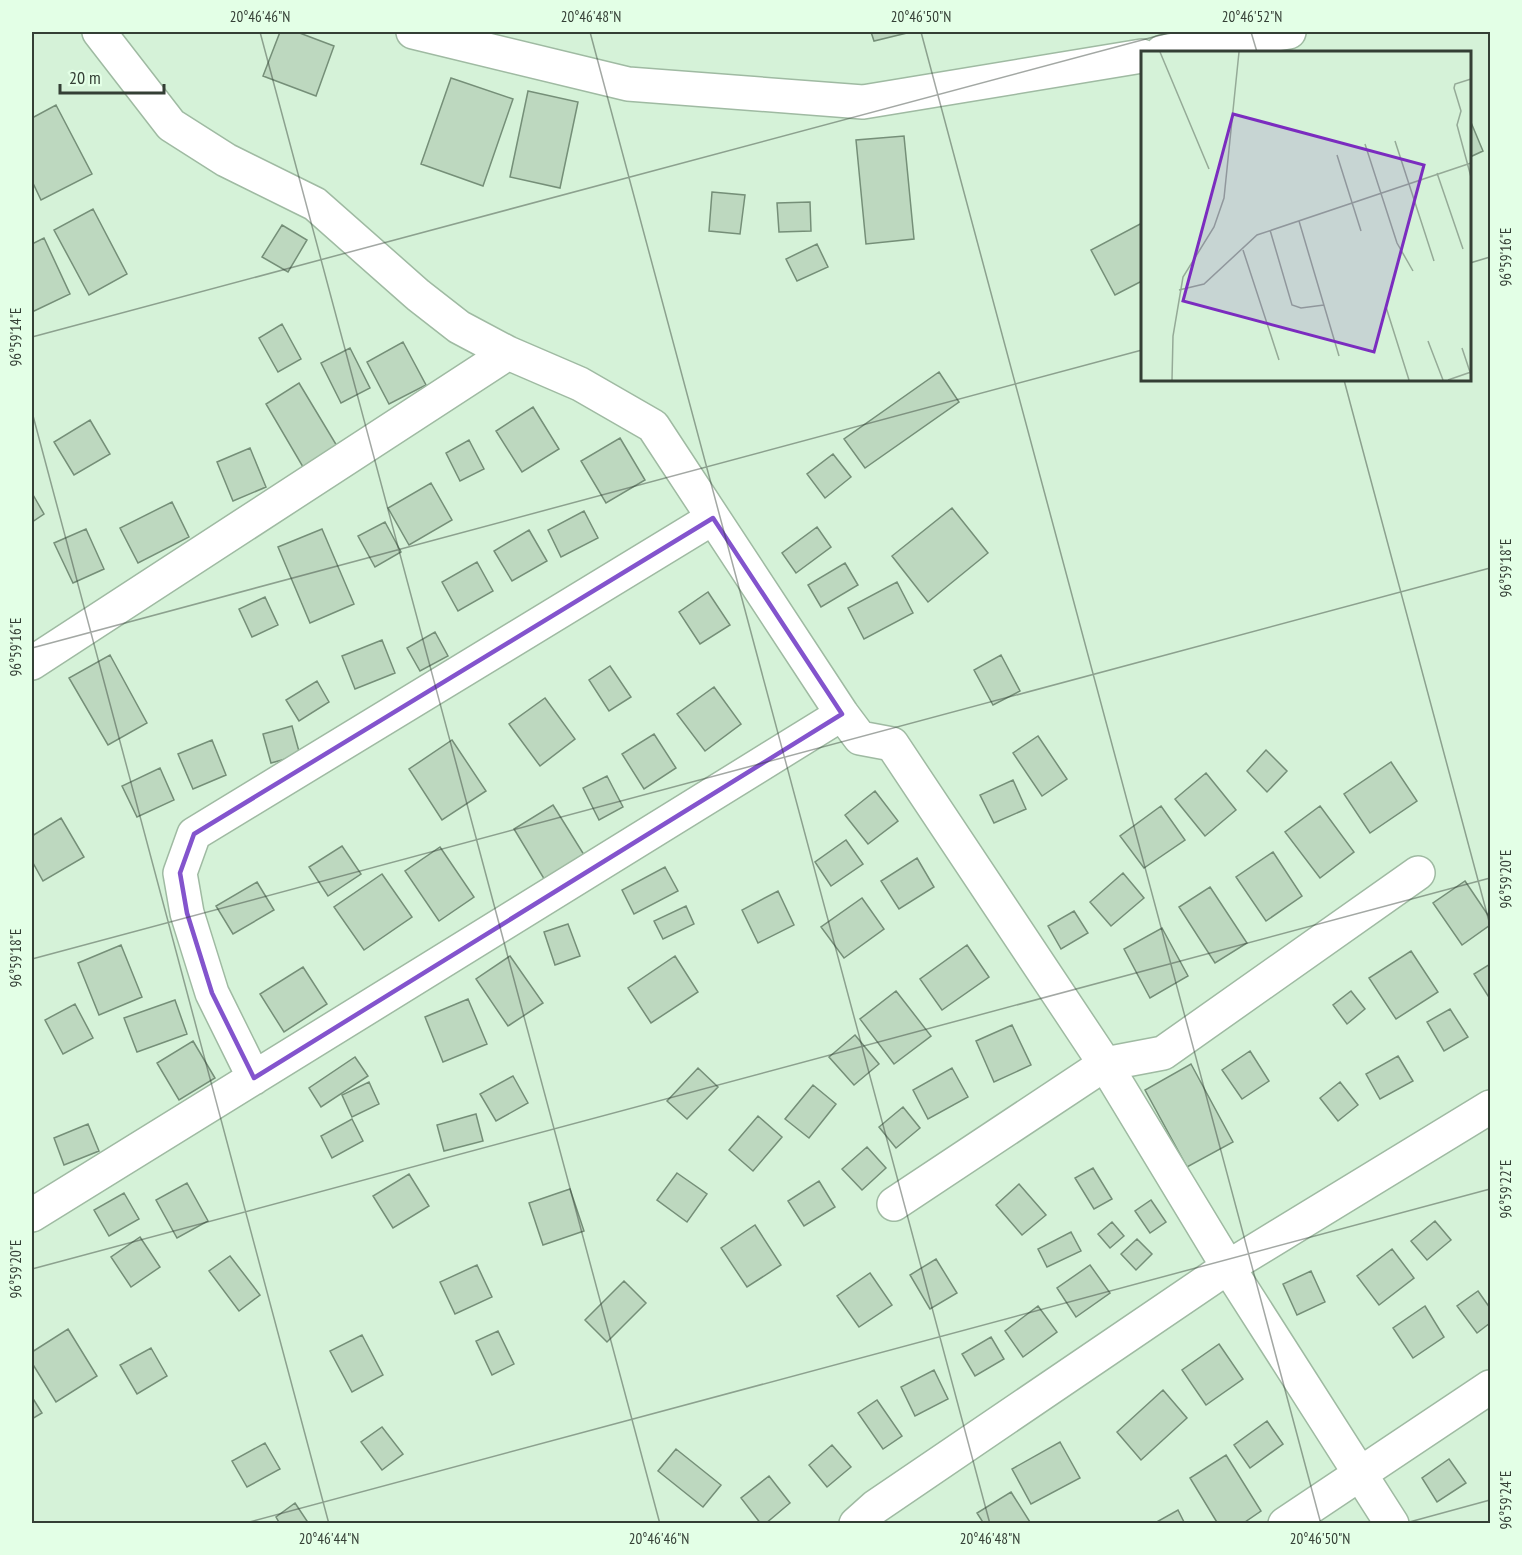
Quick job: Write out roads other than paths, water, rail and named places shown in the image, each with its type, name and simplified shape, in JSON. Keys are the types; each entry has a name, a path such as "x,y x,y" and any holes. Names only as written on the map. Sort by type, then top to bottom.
{"street":[{"path":"99,32 171,125 226,160 315,204 418,295 459,327 508,353 580,384 652,426 860,738 892,744 1105,1064 1228,1267 1392,1524"},
{"path":"413,32 628,84 862,102 1141,56"},
{"path":"1168,51 1289,32"},
{"path":"32,663 508,353"},
{"path":"255,1078 212,993 187,913 180,873 194,834 713,518"},
{"path":"32,1215 842,714"},
{"path":"894,1204 1105,1064 1163,1053 1418,873"},
{"path":"856,1524 885,1501 1228,1267 1491,1107"},
{"path":"1285,1524 1491,1387"}]}
